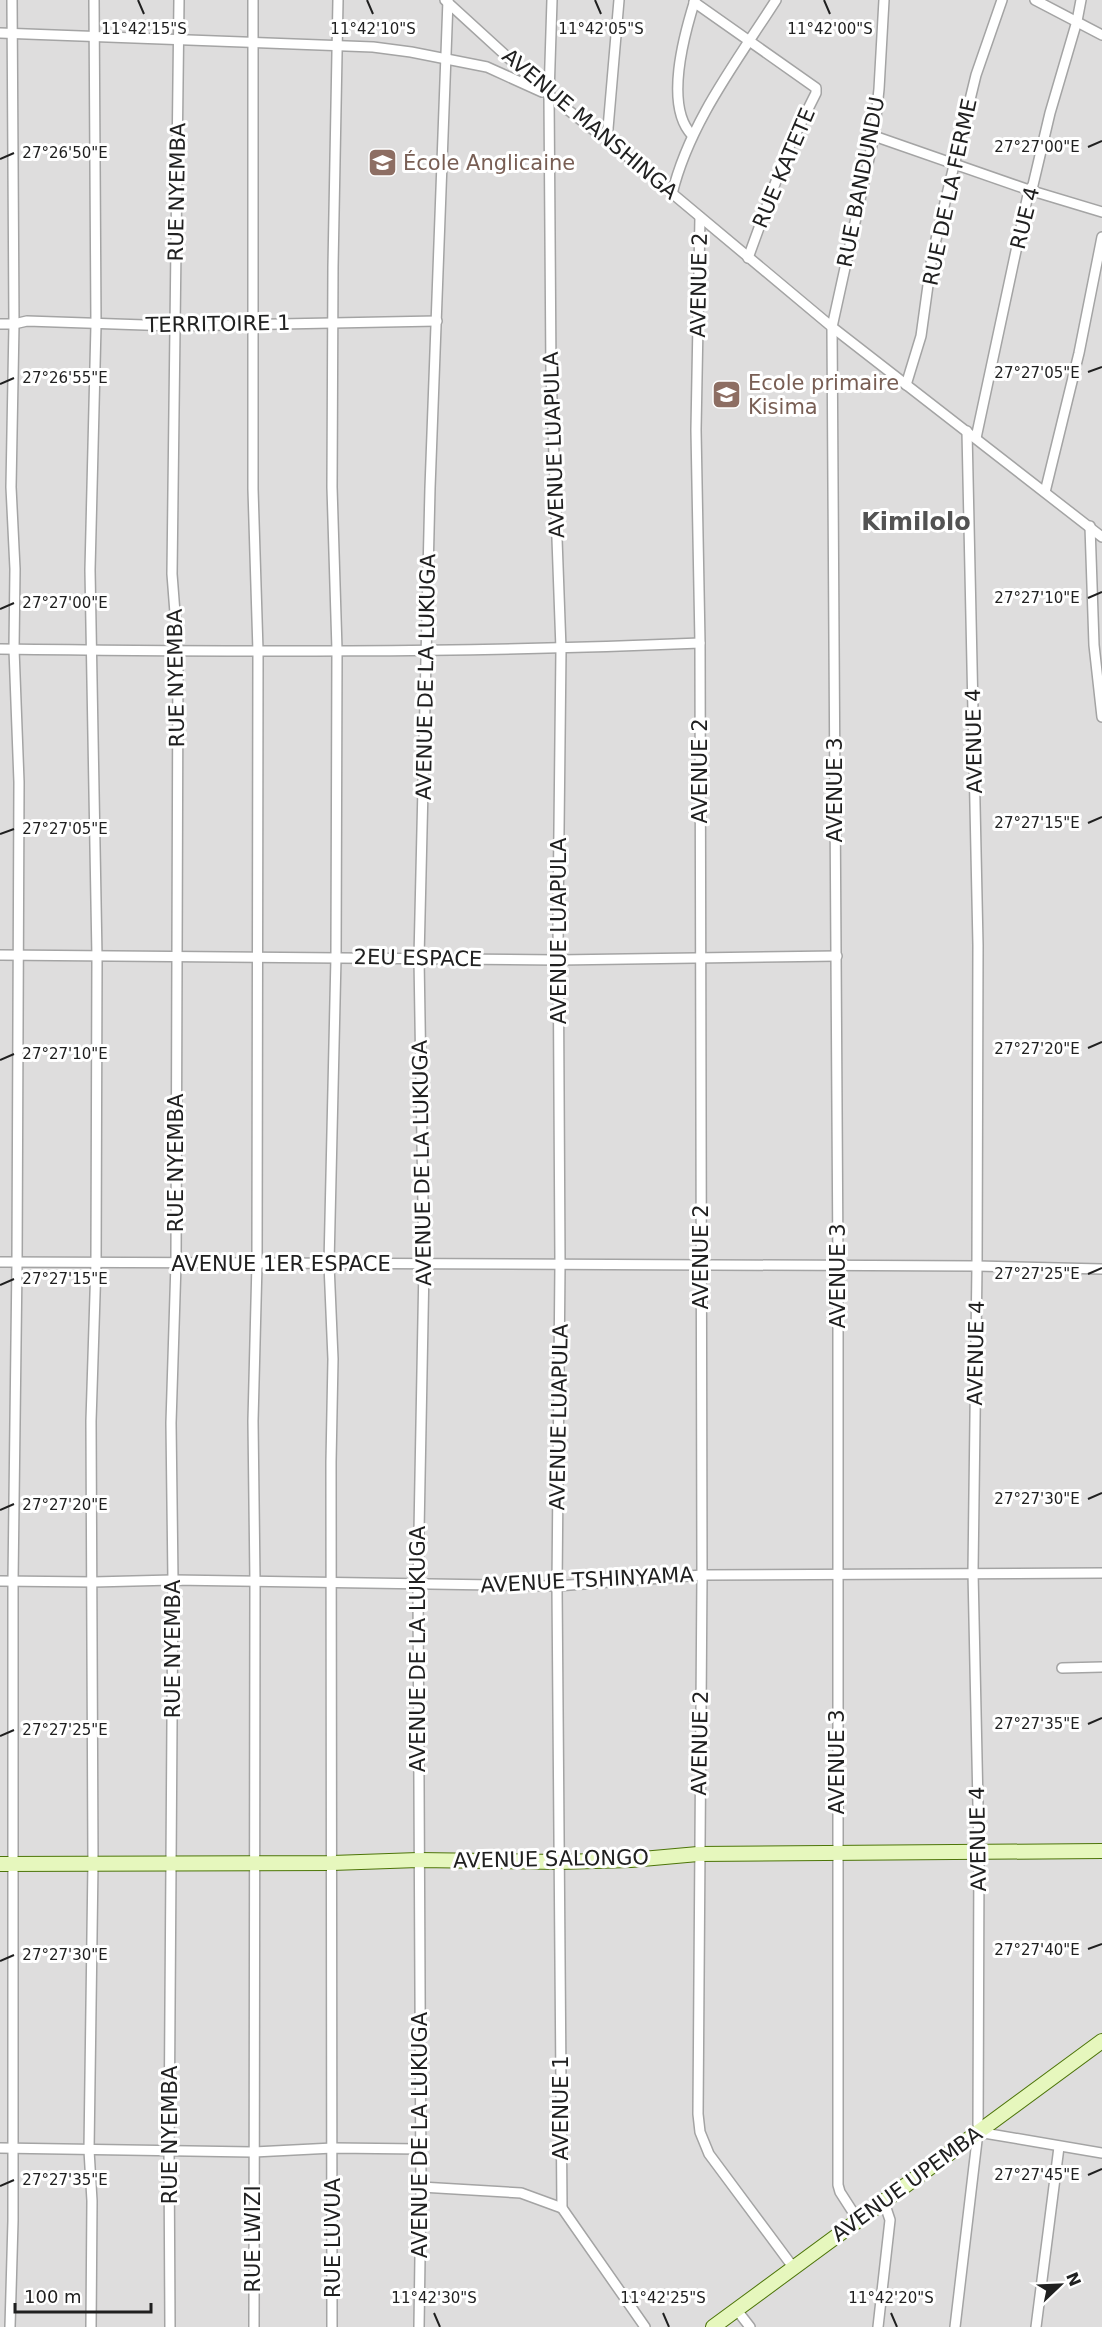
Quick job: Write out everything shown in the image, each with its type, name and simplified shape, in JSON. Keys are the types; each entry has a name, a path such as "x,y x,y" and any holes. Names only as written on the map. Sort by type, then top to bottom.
{"street":[{"path":"10,2327 13,2221 6,1864 13,1581 17,1263 19,782 11,487 14,324 12,0"},
{"path":"91,2327 92,2201 88,2150 93,1863 91,1421 96,1263 97,957 91,501 96,325 94,0"},
{"name":"RUE NYEMBA","path":"170,2327 173,1580 171,1423 176,1263 178,652 172,574 179,0"},
{"name":"RUE LWIZI","path":"253,0 253,489 258,651 257,1263 253,1421 255,1581 252,2152 254,2327"},
{"name":"RUE LUVUA","path":"332,2327 331,1462 333,1359 329,1264 336,957 337,650 332,487 332,322 338,0"},
{"name":"AVENUE LUAPULA","path":"552,0 549,95 551,374 561,650 558,960 560,1264 556,1586 560,1862"},
{"path":"607,140 619,0"},
{"path":"672,194 692,135 749,39 776,0"},
{"name":"RUE BANDUNDU","path":"832,327 874,136 884,0"},
{"name":"RUE DE LA FERME","path":"906,385 921,336 932,256 976,75 1002,0"},
{"path":"1035,0 1102,35"},
{"name":"RUE 4","path":"976,438 1029,190 1033,185 1081,0"},
{"name":"AVENUE MANSHINGA","path":"447,1 549,95 607,140 832,327 1102,537"},
{"name":"AVENUE DE LA LUKUGA","path":"419,2327 421,2187 418,1585 424,1266 419,958 426,651 447,60 447,1"},
{"path":"692,135 684,127 679,112 678,92 684,42 694,1"},
{"name":"RUE KATETE","path":"694,1 816,88 816,93 787,151 748,258"},
{"path":"0,33 338,45 411,52 487,67 549,95"},
{"path":"874,136 1029,190 1102,212"},
{"name":"AVENUE 2","path":"700,217 696,430 700,644 702,1575 698,1854 698,2114 700,2132 709,2154 793,2267"},
{"path":"1044,492 1078,353 1102,237"},
{"name":"TERRITOIRE 1","path":"0,324 27,321 174,326 437,321"},
{"name":"AVENUE 3","path":"832,327 837,956 838,2185 858,2220"},
{"name":"AVENUE 4","path":"955,2327 978,2132 979,1851 973,1572 978,945 967,431"},
{"path":"1090,526 1094,645 1102,717"},
{"path":"0,649 178,652 426,651 561,650 700,644"},
{"name":"2EU ESPACE","path":"0,956 558,960 837,956"},
{"name":"AVENUE 1ER ESPACE","path":"0,1263 977,1266 1102,1269"},
{"name":"AVENUE TSHINYAMA","path":"0,1581 173,1580 556,1586 702,1575 973,1572 1102,1574"},
{"path":"1062,1668 1102,1667"},
{"name":"AVENUE SALONGO","path":"6,1864 332,1863 418,1860 560,1862 631,1860 698,1854 1102,1851"},
{"name":"AVENUE 1","path":"560,1862 562,2208"},
{"name":"AVENUE UPEMBA","path":"713,2327 1102,2041"},
{"path":"978,2132 1102,2153"},
{"path":"1036,2327 1059,2147"},
{"path":"0,2148 252,2152 333,2148 420,2148"},
{"path":"421,2187 521,2193 562,2208 645,2327"},
{"path":"878,2327 890,2220 884,2202"},
{"path":"736,2309 750,2327"}],"shaded area":[{"path":"0,0 1102,0 1102,2327 0,2327"}],"place":[{"name":"École Anglicaine","path":"382,163"},
{"name":"Ecole primaire Kisima","path":"727,395"}],"district":[{"name":"Kimilolo","path":"916,522"}]}
